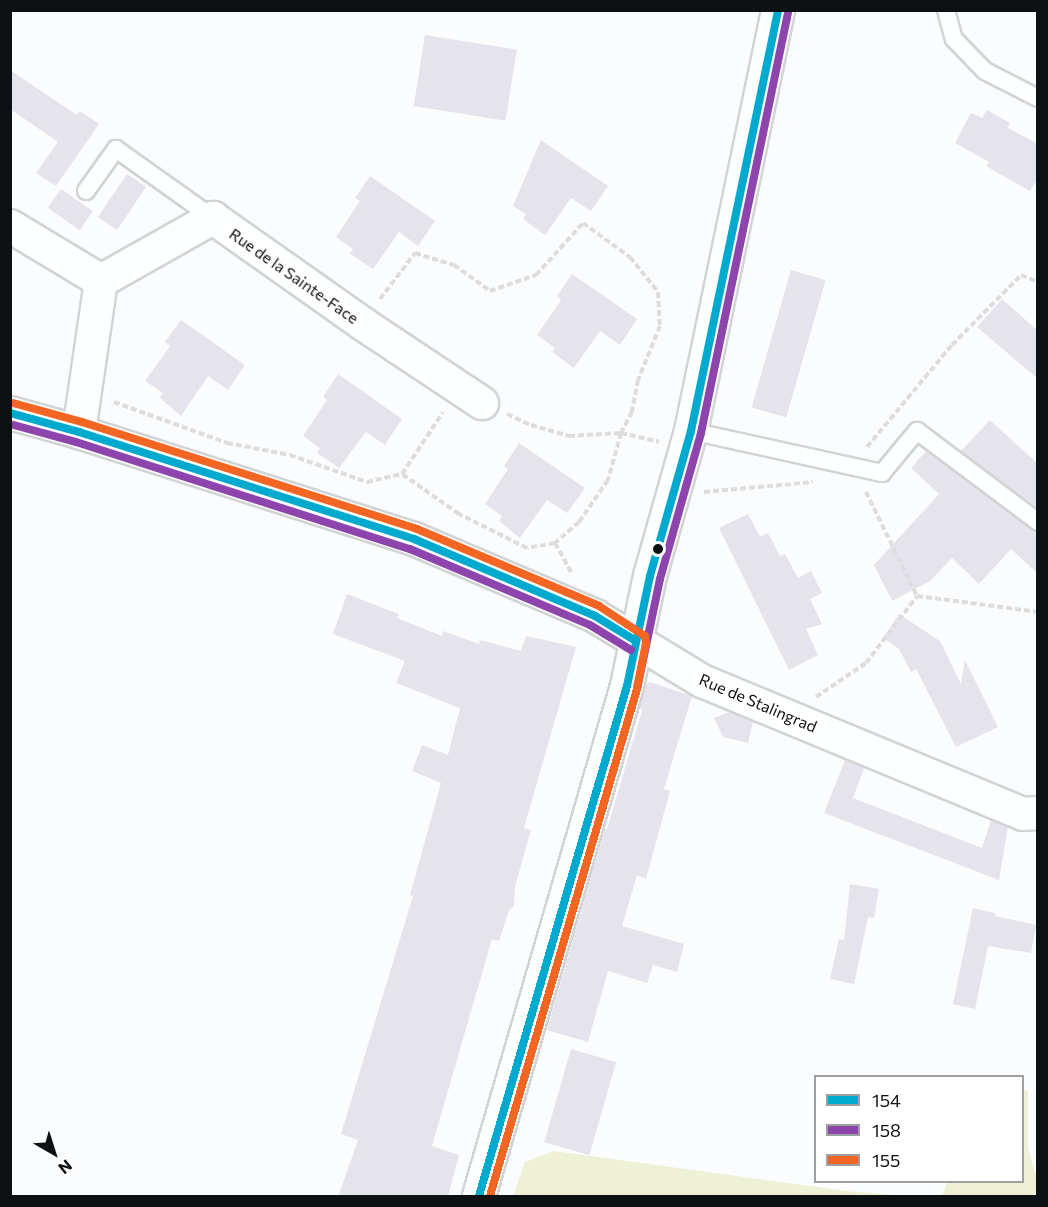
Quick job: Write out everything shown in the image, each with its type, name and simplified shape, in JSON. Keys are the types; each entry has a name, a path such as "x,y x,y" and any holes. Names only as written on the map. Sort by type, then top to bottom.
{"street":[{"path":"479,1197 620,709 671,497 689,440 778,10"},
{"name":"Rue de la Sainte-Face","path":"101,281 213,218 363,324 471,395"},
{"path":"10,226 101,281 79,432"},
{"name":"Rue de Stalingrad","path":"10,412 414,539 595,616 702,681 1023,814 1038,813"}],"lane":[{"path":"946,10 954,39 985,71 1038,98"},
{"path":"86,191 116,149 213,218"},
{"path":"689,440 882,472 917,431 1038,522"}],"path":[{"path":"363,324 415,253 454,265 490,291 536,275 583,223 630,257 658,292 660,326 638,380 632,412 621,433 608,480 579,522 555,543 527,548 459,514 402,474"},
{"path":"851,466 952,345 1021,275 1038,282"},
{"path":"85,394 95,395 227,443 290,455 367,482 402,474 471,395 531,425 568,436 621,433 689,440"},
{"path":"671,497 708,491 825,482"},
{"path":"865,489 917,596"},
{"path":"917,596 1038,612"},
{"path":"791,718 866,663 917,596"}],"green space":[{"path":"1024,1089 1028,1091 1028,1148 1037,1179 1037,1196 942,1196 947,1183 1024,1183"},
{"path":"554,1151 846,1191 906,1196 513,1196 525,1162"}],"building":[{"path":"425,35 517,50 506,121 414,106"},
{"path":"10,70 77,115 80,111 99,124 56,186 36,173 58,142 10,109"},
{"path":"987,110 1010,123 1008,128 1038,144 1038,178 1030,191 986,166 989,162 955,143 971,113 982,118"},
{"path":"541,140 608,186 591,211 571,198 545,235 523,219 526,214 513,206"},
{"path":"127,174 146,187 117,230 98,217"},
{"path":"370,176 435,221 418,246 399,232 373,269 350,254 353,249 336,237 360,201 355,198"},
{"path":"61,189 93,211 80,230 48,208"},
{"path":"791,270 826,280 786,417 752,407"},
{"path":"572,274 637,319 620,345 600,331 574,368 552,352 555,348 537,335 561,300 557,296"},
{"path":"1002,299 1038,331 1038,379 977,327"},
{"path":"181,320 245,365 228,390 208,376 181,416 160,398 163,393 145,381 170,346 165,342"},
{"path":"338,374 402,419 385,445 366,432 339,468 317,453 320,448 303,436 327,400 323,397"},
{"path":"990,420 1038,464 1038,508 961,451"},
{"path":"519,443 585,488 567,513 547,500 520,538 499,521 502,516 485,504 508,469 504,466"},
{"path":"926,451 1038,532 1038,574 1011,549 979,584 952,558 930,581 892,601 874,565 939,494 911,468"},
{"path":"748,514 760,537 768,533 780,556 785,554 798,578 811,571 822,593 810,599 822,624 806,629 818,655 789,670 719,528"},
{"path":"347,594 399,614 397,618 442,636 443,631 479,644 480,640 521,651 526,636 576,647 524,828 531,830 515,886 514,906 509,910 499,941 492,939 432,1146 459,1155 448,1197 338,1197 358,1140 341,1134 413,896 410,895 441,783 412,771 422,745 448,755 460,708 396,683 405,661 333,634"},
{"path":"899,614 940,641 961,684 965,660 998,727 956,747 916,669 911,672 899,649 883,638"},
{"path":"650,682 692,696 664,789 670,791 646,879 637,875 622,926 684,944 677,972 653,965 647,983 608,971 588,1042 547,1030 605,828 607,829 642,711 640,707 646,684"},
{"path":"729,712 753,722 748,743 723,737 714,718"},
{"path":"845,760 864,768 853,798 982,848 991,820 1008,827 999,880 824,813"},
{"path":"850,884 879,889 874,918 868,917 854,984 830,979 839,939 844,940"},
{"path":"973,908 995,913 995,916 1036,925 1031,953 988,946 975,1009 953,1004"},
{"path":"571,1049 616,1062 589,1155 544,1142"}],"transit line":[{"name":"154","path":"479,1196 627,686 650,576 691,431 778,10"},
{"name":"158","path":"490,1196 637,689 660,579 701,433 788,12"},
{"name":"155","path":"13,403 82,422 417,529 599,606 645,636 646,643 637,689 490,1196"},
{"name":"154","path":"10,413 79,432 414,539 595,616 636,641"},
{"name":"158","path":"10,424 76,442 410,549 590,625 631,650"}]}
